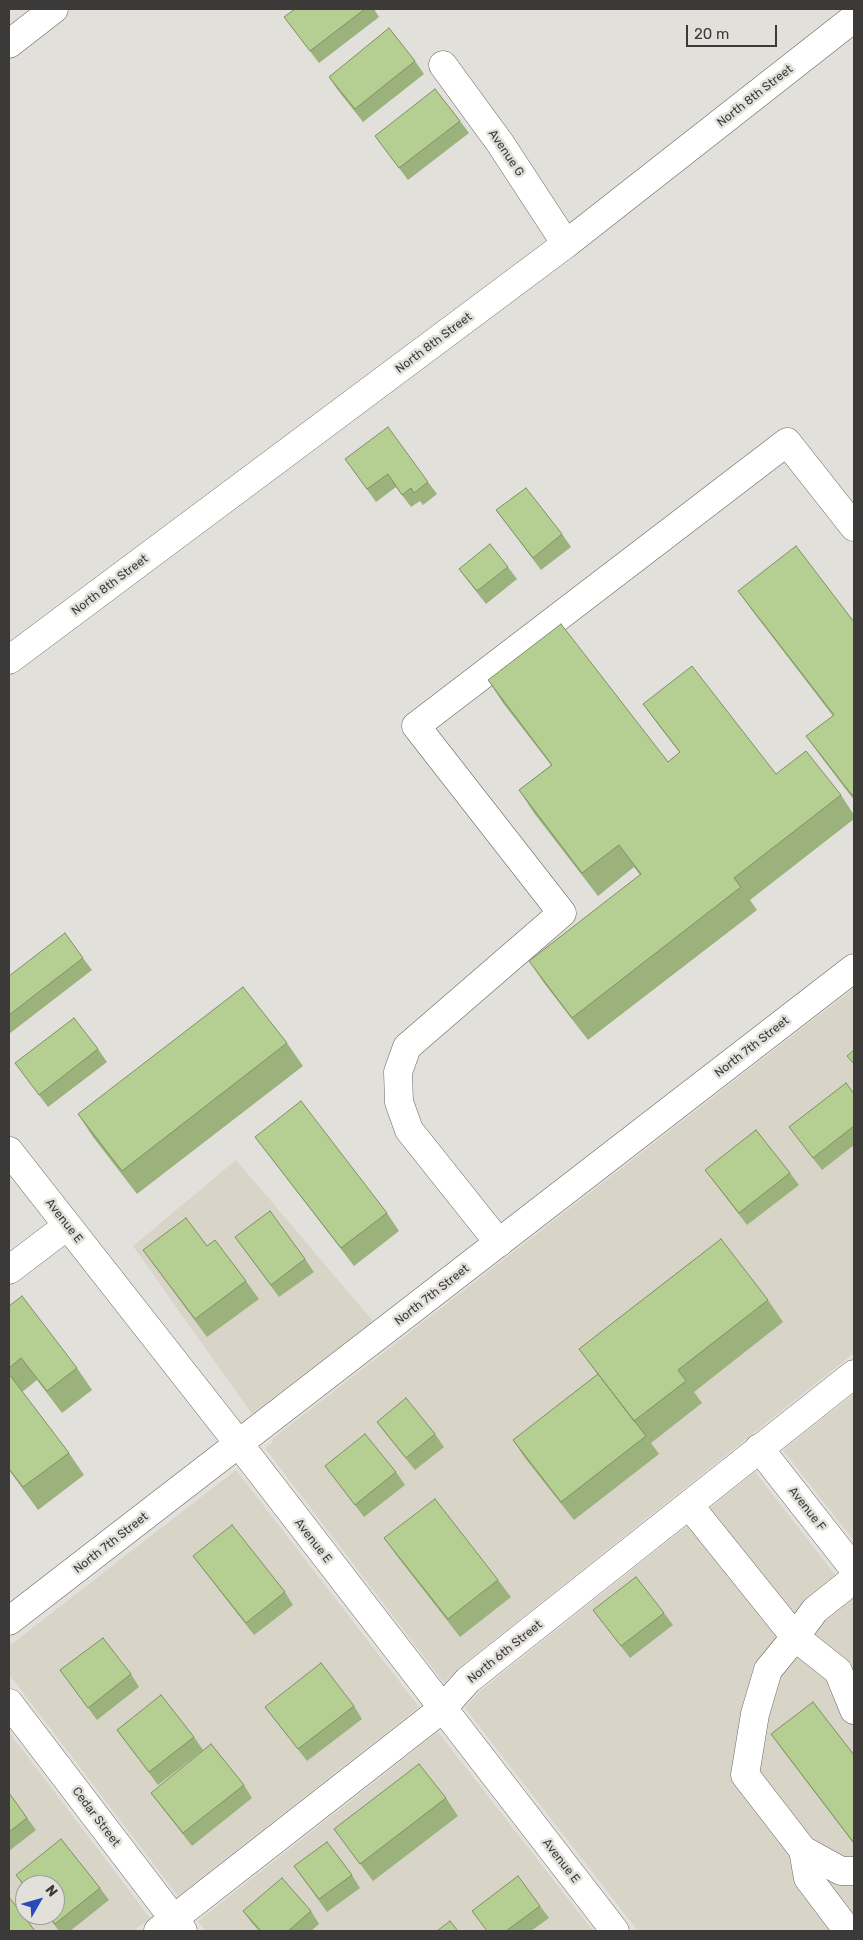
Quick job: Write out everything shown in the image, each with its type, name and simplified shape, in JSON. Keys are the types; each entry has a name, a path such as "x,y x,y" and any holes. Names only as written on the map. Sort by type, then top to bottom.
{"street":[{"path":"9,44 54,9"},
{"name":"North 8th Street","path":"9,660 566,244 854,18"},
{"name":"Avenue G","path":"443,65 500,143 566,244"},
{"path":"499,1243 409,1130 400,1102 398,1072 407,1047 562,913 416,726 787,442 854,528"},
{"name":"North 7th Street","path":"9,1621 854,968"},
{"name":"Avenue E","path":"9,1151 239,1444 615,1931"},
{"path":"9,1270 67,1226"},
{"name":"North 6th Street","path":"172,1927 442,1709 468,1680 854,1374"},
{"name":"Avenue F","path":"759,1448 854,1569"},
{"path":"688,1505 795,1637 838,1671 854,1710"},
{"path":"854,1580 815,1610 768,1670 755,1714 745,1775 803,1850 841,1871 854,1871"},
{"name":"Cedar Street","path":"9,1703 172,1927"},
{"path":"803,1850 808,1878 848,1931"}],"shaded area":[{"path":"854,988 854,1353 459,1668 444,1683 265,1448 273,1442 271,1440"},
{"path":"236,1160 373,1321 252,1414 133,1246"},
{"path":"854,1394 854,1541 783,1450"},
{"path":"236,1470 419,1707 178,1896 9,1674 9,1646"},
{"path":"755,1472 854,1599 854,1921 842,1931 638,1931 465,1708 480,1691"},
{"path":"9,1732 150,1918 133,1931 9,1931"},
{"path":"438,1732 593,1931 206,1931 198,1921"}],"building":[{"path":"295,9 365,9 310,51 284,17"},
{"path":"389,28 415,61 355,109 329,77"},
{"path":"435,89 460,121 399,168 375,136"},
{"path":"388,427 428,482 414,493 411,488 402,495 388,474 367,489 345,459"},
{"path":"526,488 562,534 533,558 496,510"},
{"path":"490,544 508,567 477,591 459,569"},
{"path":"796,546 854,622 854,793 852,795 806,736 834,715 738,591"},
{"path":"561,624 668,762 680,752 643,704 692,666 776,774 806,751 841,795 734,878 741,887 572,1018 529,961 641,874 619,845 582,873 519,790 552,765 488,680"},
{"path":"65,933 83,958 9,1015 9,976"},
{"path":"243,987 287,1043 122,1171 78,1114"},
{"path":"74,1018 98,1049 39,1095 15,1063"},
{"path":"854,1050 854,1064 847,1056"},
{"path":"846,1083 854,1094 854,1126 813,1158 789,1127"},
{"path":"301,1101 387,1213 341,1248 255,1137"},
{"path":"756,1130 790,1173 739,1213 705,1170"},
{"path":"270,1211 305,1259 271,1285 235,1237"},
{"path":"186,1218 207,1246 215,1240 246,1281 195,1319 143,1250"},
{"path":"721,1239 768,1300 678,1370 686,1381 634,1421 579,1349"},
{"path":"22,1296 77,1368 47,1391 21,1358 9,1368 9,1306"},
{"path":"9,1374 69,1453 23,1487 9,1469"},
{"path":"598,1374 646,1436 561,1502 513,1440"},
{"path":"406,1398 435,1434 406,1458 377,1422"},
{"path":"365,1434 396,1472 355,1505 325,1466"},
{"path":"435,1499 498,1580 448,1619 384,1538"},
{"path":"232,1525 285,1592 246,1623 193,1556"},
{"path":"636,1577 664,1613 621,1646 593,1610"},
{"path":"103,1638 131,1674 88,1708 60,1670"},
{"path":"321,1663 354,1706 298,1749 265,1707"},
{"path":"161,1695 194,1737 149,1772 117,1730"},
{"path":"813,1702 854,1755 854,1843 771,1734"},
{"path":"211,1744 244,1785 183,1833 151,1793"},
{"path":"419,1764 446,1798 360,1864 334,1829"},
{"path":"9,1793 27,1818 9,1832"},
{"path":"61,1839 100,1888 65,1916 65,1875 16,1875"},
{"path":"327,1842 352,1875 319,1899 294,1866"},
{"path":"518,1876 540,1906 506,1931 487,1931 472,1911"},
{"path":"282,1878 311,1911 288,1931 261,1931 243,1911"},
{"path":"9,1897 15,1905 15,1925 30,1925 35,1931 9,1931"},
{"path":"450,1921 458,1931 437,1931"}]}
